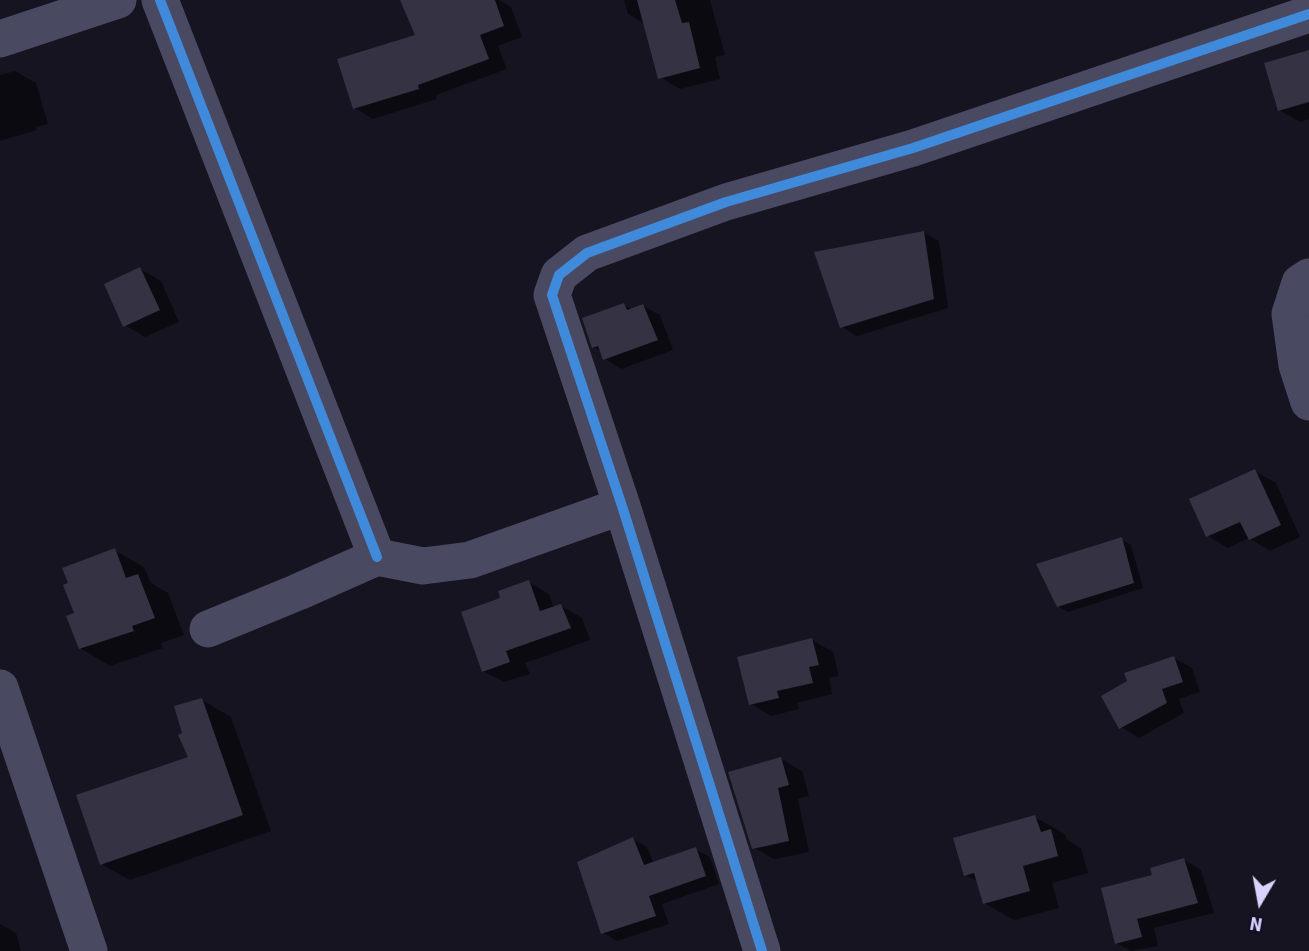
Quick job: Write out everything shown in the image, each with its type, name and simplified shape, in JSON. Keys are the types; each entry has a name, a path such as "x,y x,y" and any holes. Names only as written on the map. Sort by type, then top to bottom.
{"street":[{"path":"0,39 118,0"},
{"path":"160,0 377,557"},
{"path":"762,951 622,506 552,295 559,275 587,253 726,202 914,148 1309,14"},
{"path":"1309,277 1300,283 1290,314 1297,365 1309,402"},
{"path":"208,629 298,593 377,557 423,566 470,560 622,506"},
{"path":"0,688 11,760 89,951"}],"building":[{"path":"400,0 495,0 504,26 480,35 489,59 418,85 419,89 353,109 337,59 415,35"},
{"path":"637,0 675,0 682,23 689,22 700,68 658,79"},
{"path":"1309,50 1309,102 1278,111 1264,63"},
{"path":"924,231 934,299 840,328 814,252"},
{"path":"140,267 160,310 123,327 104,284"},
{"path":"624,303 627,310 643,304 658,340 603,360 598,346 592,348 582,318"},
{"path":"1255,469 1281,525 1249,540 1240,522 1206,537 1189,499"},
{"path":"1122,537 1134,583 1057,607 1036,564"},
{"path":"115,548 126,578 138,574 155,618 132,626 134,631 79,649 66,616 74,613 63,585 68,583 62,568"},
{"path":"529,580 540,611 561,604 571,628 506,651 510,662 482,672 461,612 500,598 498,591"},
{"path":"812,638 819,665 809,667 813,683 777,691 779,698 749,705 737,657"},
{"path":"1174,656 1183,682 1162,689 1167,703 1119,729 1101,696 1127,681 1124,673"},
{"path":"202,698 243,815 100,865 76,795 188,757 178,735 182,733 174,706"},
{"path":"781,757 789,785 778,788 789,841 752,849 728,772"},
{"path":"1035,815 1041,832 1051,829 1058,856 1023,866 1030,891 983,904 974,873 964,876 953,838"},
{"path":"633,837 644,865 696,847 706,876 649,896 656,916 601,934 577,862"},
{"path":"1184,858 1198,903 1137,919 1142,937 1115,944 1101,888 1152,875 1150,868"}],"cycle path":[{"path":"160,0 377,557"},
{"path":"762,951 622,506 552,295 559,275 587,253 726,202 913,148 1309,14"}]}
